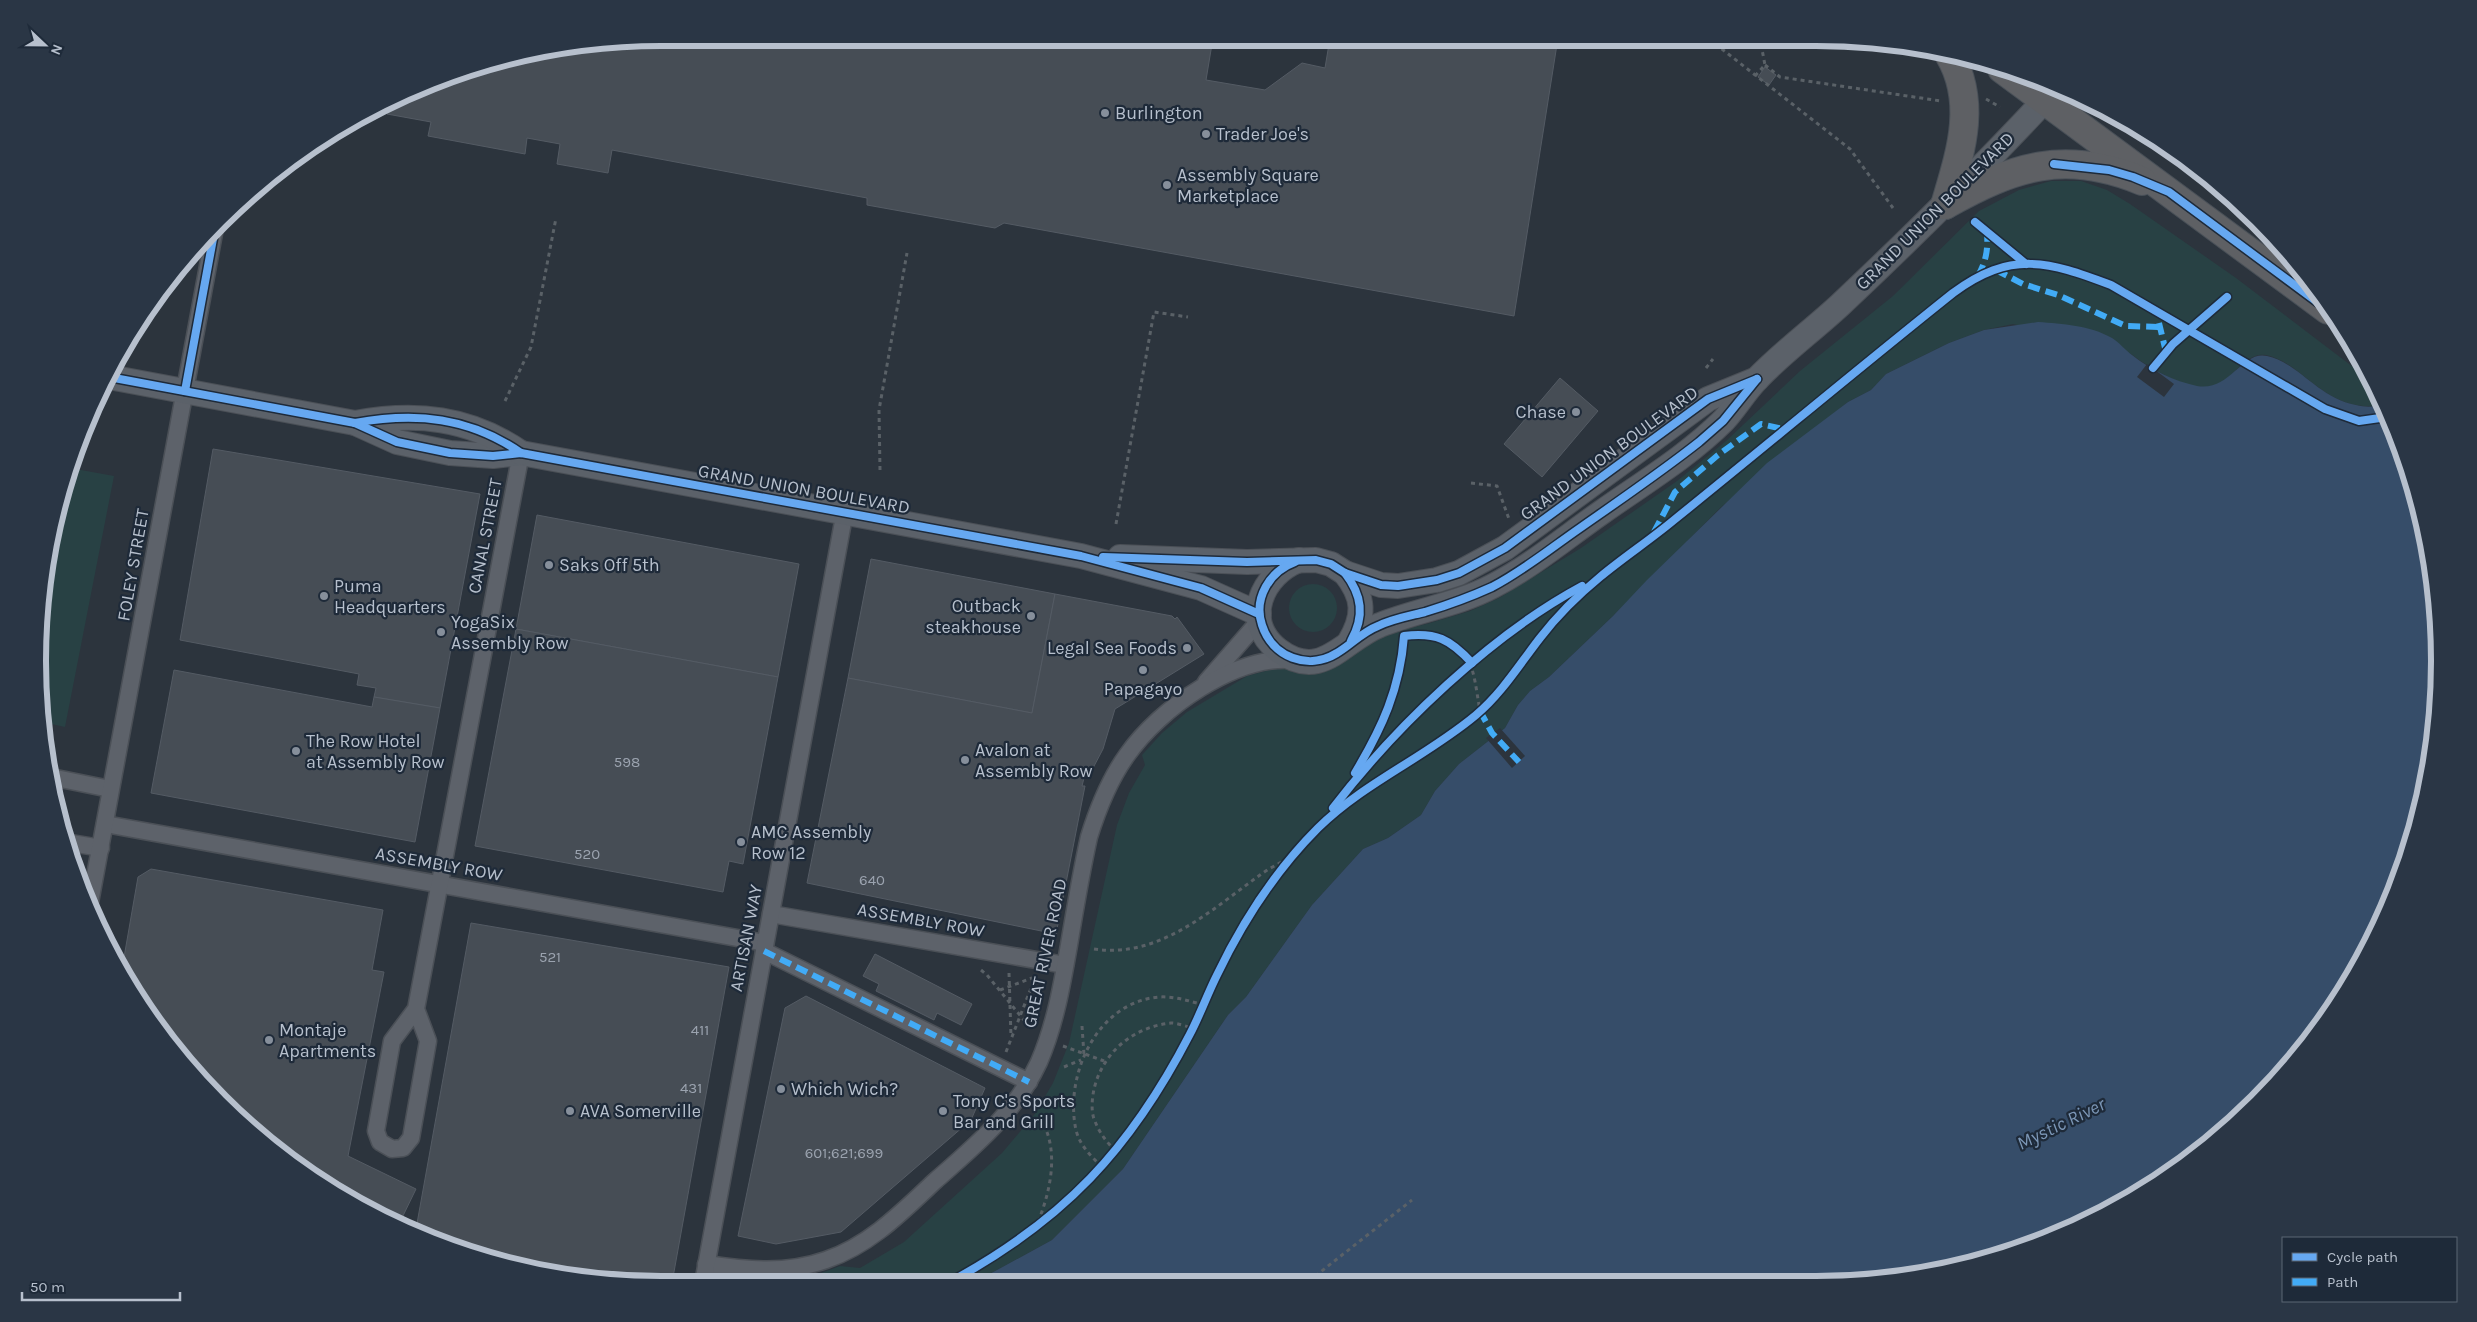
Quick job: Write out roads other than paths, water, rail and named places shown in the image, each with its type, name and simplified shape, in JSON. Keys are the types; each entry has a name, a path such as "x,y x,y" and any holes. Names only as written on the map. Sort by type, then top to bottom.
{"highway":[{"path":"1945,205 1958,159 1965,121 1962,82 1953,62"},
{"path":"2053,95 2169,192 2312,298"},
{"path":"1945,205 2002,175 2044,164 2065,164 2109,170 2133,177 2169,192"}],"street":[{"name":"GRAND UNION BOULEVARD","path":"116,378 355,423 397,442 450,453 493,456 521,453 1081,556 1201,588 1260,617 1265,634 1274,646 1285,655 1298,660 1312,662 1326,659 1339,653 1349,644 1378,626 1473,595 1524,568 1699,442 1723,421 1757,379 1945,205 2053,95"},
{"name":"FOLEY STREET","path":"92,895 110,789 213,241"},
{"name":"GRAND UNION BOULEVARD","path":"1345,573 1381,585 1398,586 1437,580 1459,573 1505,548 1708,399 1757,379"},
{"name":"CANAL STREET","path":"416,1009 428,1041 411,1138 403,1148 392,1149 380,1142 376,1131 392,1041 416,1009 521,453"},
{"name":"ARTISAN WAY","path":"704,1276 844,511"},
{"name":"GRAND UNION BOULEVARD","path":"1081,556 1247,562 1300,560"},
{"path":"1260,617 1260,600 1265,586 1274,574 1286,565 1300,560 1316,560 1331,564 1345,573 1354,585 1361,607 1357,630 1349,644"},
{"name":"GREAT RIVER ROAD","path":"706,1264 758,1270 779,1270 824,1261 848,1252 889,1224 1002,1119 1029,1082 1039,1062 1053,1023 1088,837 1104,793 1128,753 1143,736 1201,688 1260,617"},
{"name":"GREAT RIVER ROAD","path":"1201,688 1250,664 1278,659 1298,660"},
{"path":"58,778 110,789"},
{"name":"ASSEMBLY ROW","path":"105,824 440,884 765,947 1029,1082"},
{"path":"74,844 101,848"},
{"name":"ASSEMBLY ROW","path":"771,914 1065,965"}],"water":[{"name":"Mystic River","path":"2038,322 2094,330 2115,340 2132,355 2155,370 2171,378 2197,386 2208,386 2218,383 2250,359 2258,356 2267,356 2289,366 2320,388 2343,401 2366,407 2375,406 2398,463 2419,541 2429,621 2431,661 2425,741 2419,781 2410,820 2384,896 2348,968 2327,1003 2304,1035 2251,1096 2190,1149 2158,1172 2088,1212 2051,1229 1975,1255 1936,1264 1896,1270 1816,1276 986,1276 1052,1240 1123,1169 1228,1015 1246,997 1312,905 1363,849 1388,838 1421,815 1435,791 1459,764 1505,728 1518,705 1530,691 1549,677 1613,616 1647,580 1767,463 1848,402 1871,390 1886,374 1949,343 1984,330"}],"place":[{"name":"Burlington","path":"1105,113"},
{"name":"Trader Joe's","path":"1206,134"},
{"name":"Assembly Square Marketplace","path":"1167,185"},
{"name":"Chase","path":"1576,412"},
{"name":"Saks Off 5th","path":"549,565"},
{"name":"Puma Headquarters","path":"324,596"},
{"name":"Outback steakhouse","path":"1031,616"},
{"name":"YogaSix Assembly Row","path":"441,632"},
{"name":"Legal Sea Foods","path":"1187,648"},
{"name":"Papagayo","path":"1143,670"},
{"name":"The Row Hotel at Assembly Row","path":"296,751"},
{"name":"Avalon at Assembly Row","path":"965,760"},
{"name":"AMC Assembly Row 12","path":"741,842"},
{"name":"Montaje Apartments","path":"269,1040"},
{"name":"Which Wich?","path":"781,1089"},
{"name":"AVA Somerville","path":"570,1111"},
{"name":"Tony C's Sports Bar and Grill","path":"943,1111"}]}
